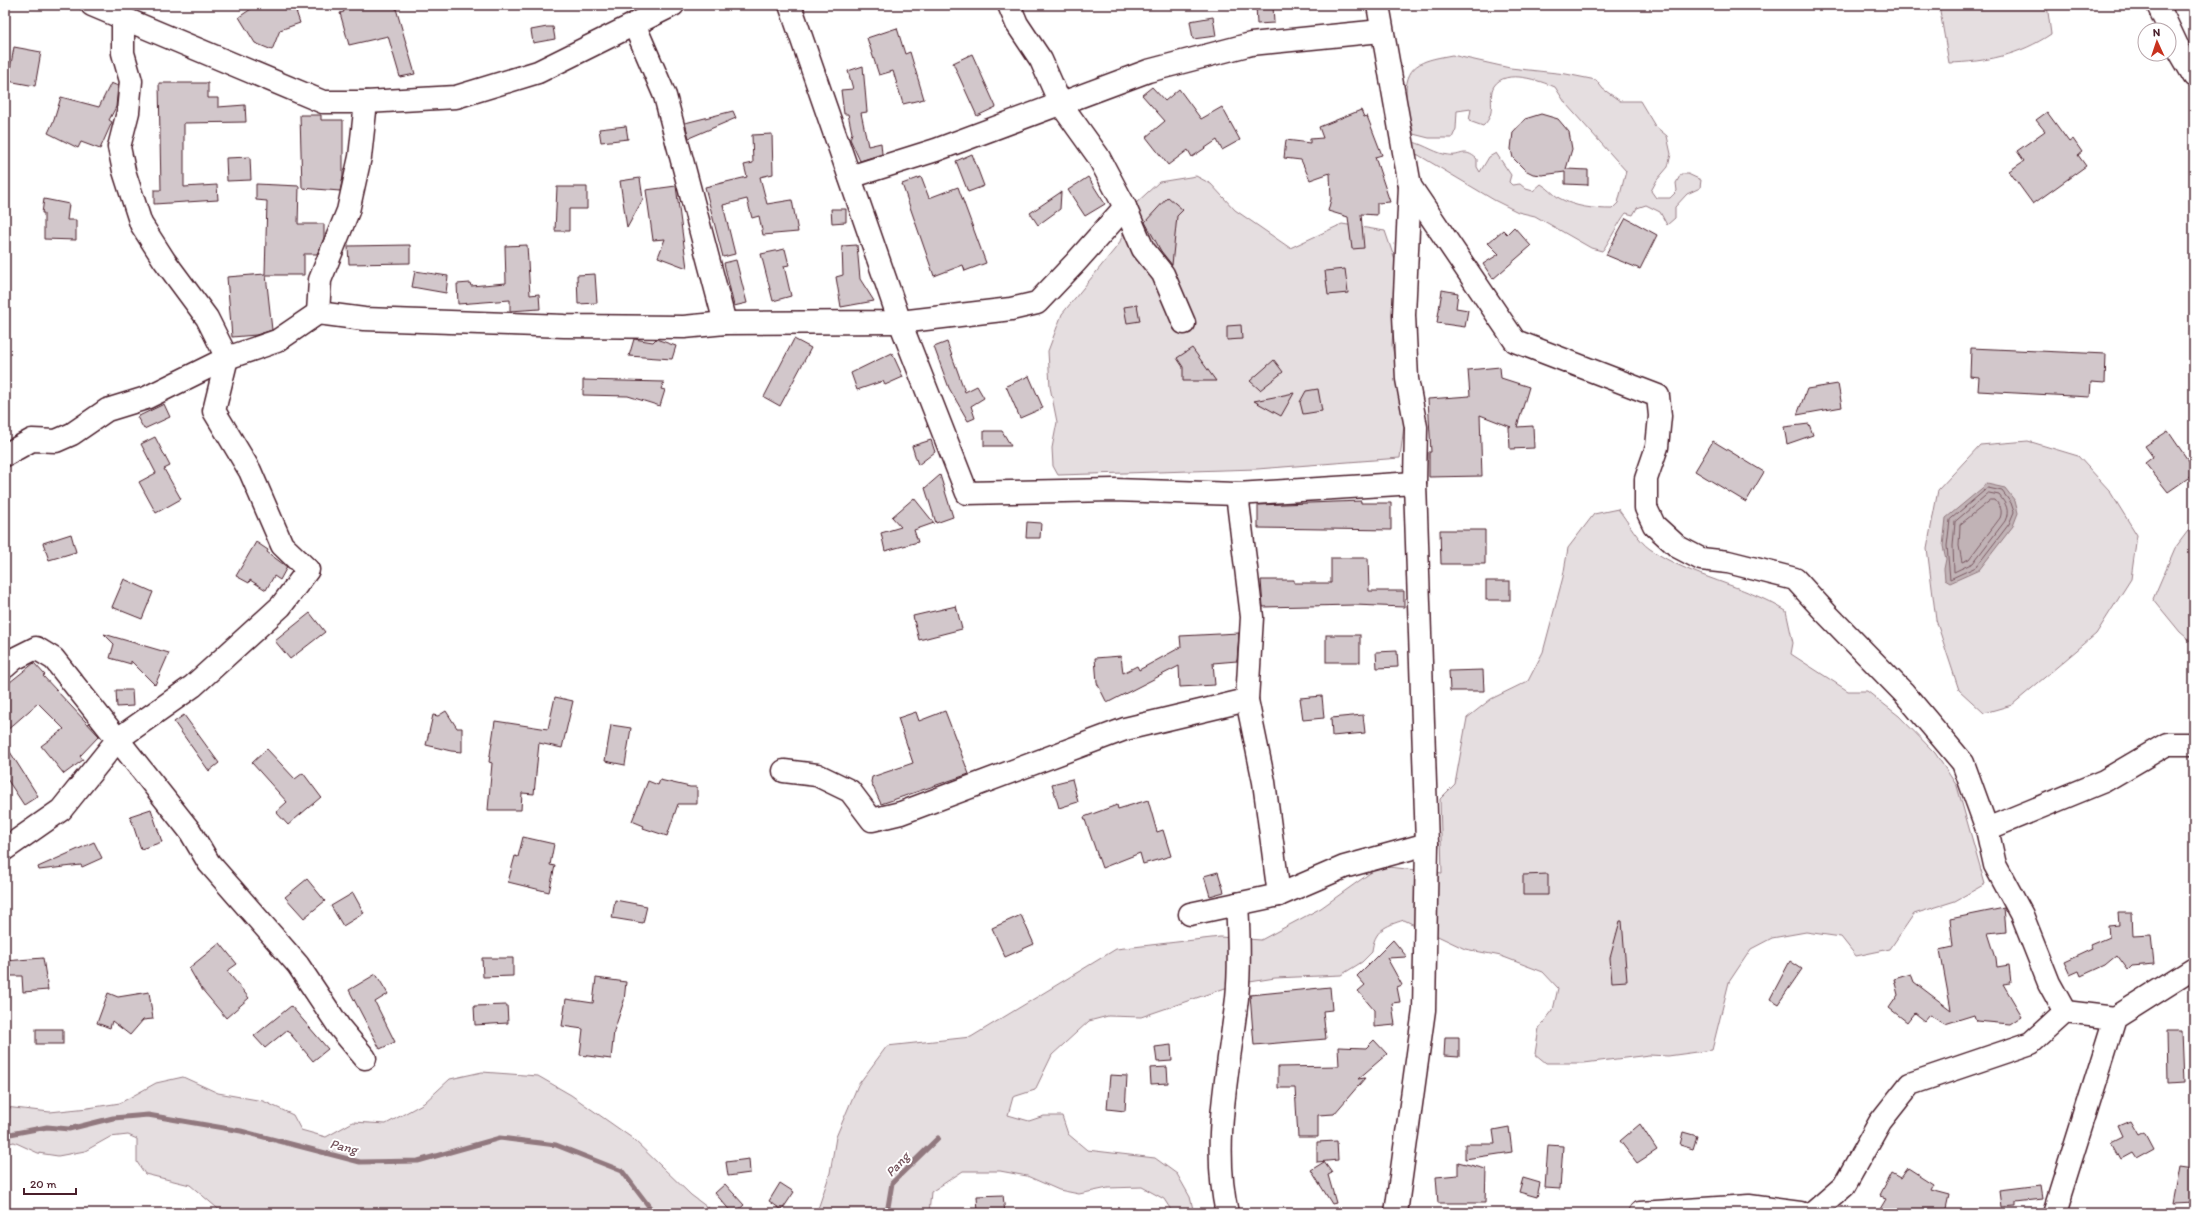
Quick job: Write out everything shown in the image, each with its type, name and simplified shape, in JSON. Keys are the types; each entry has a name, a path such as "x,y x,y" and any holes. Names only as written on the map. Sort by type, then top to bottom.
{"street":[{"path":"92,5 323,102 366,102 456,97 538,72 673,5"},
{"path":"790,5 900,322 967,492 1114,490 1237,494 1415,483"},
{"path":"1009,5 1017,24 1041,60 1060,103 1098,156 1143,249 1163,274 1184,323"},
{"path":"1378,5 1381,31 1410,186 1404,316 1407,379 1416,427 1415,483 1427,844 1424,1010 1396,1213"},
{"path":"2158,5 2180,52 2194,76"},
{"path":"5,849 61,810 118,739 193,686 281,606 308,570 282,545 250,471 214,410 227,358 207,318 164,260 141,224 124,172 119,147 128,112 131,81 123,53 123,19"},
{"path":"634,24 665,96 725,323"},
{"path":"850,177 936,150 1148,71 1251,44 1381,31"},
{"path":"318,313 320,280 348,211 360,157 366,102"},
{"path":"1410,186 1515,341 1658,396 1660,416 1657,447 1646,479 1646,508 1654,526 1678,547 1701,559 1728,562 1795,579 1904,693 1963,763 1987,829 1996,865 2022,915 2049,983 2065,1012"},
{"path":"5,455 32,440 56,441 72,434 107,410 146,398 227,358 277,342 318,313 364,319 564,326 684,327 725,323 900,322 1011,309 1037,302 1075,263 1124,207"},
{"path":"1237,494 1252,617 1247,700 1264,782 1279,895"},
{"path":"5,667 14,659 36,648 54,659 190,831 209,863 298,965 340,1028 365,1058"},
{"path":"784,771 818,776 850,791 872,820 901,813 1125,730 1247,700"},
{"path":"1987,829 2104,781 2167,744 2194,744"},
{"path":"1190,914 1279,895 1344,867 1427,844"},
{"path":"1227,1213 1224,1198 1222,1162 1222,1105 1239,970 1237,904"},
{"path":"1813,1213 1844,1186 1880,1122 1910,1084 2031,1043 2065,1012 2115,1018 2194,968"},
{"path":"2054,1213 2115,1018"},
{"path":"1640,1213 1749,1206 1800,1213"}],"shaded area":[{"path":"1939,5 2047,5 2051,34 2027,47 2002,56 1976,61 1949,63"},
{"path":"1452,55 1510,68 1566,74 1596,80 1603,89 1620,101 1640,101 1655,126 1667,136 1671,154 1668,167 1657,180 1651,191 1656,198 1670,198 1677,191 1676,183 1681,174 1688,174 1701,180 1700,188 1687,194 1675,207 1675,218 1667,225 1660,212 1646,205 1637,208 1633,215 1626,213 1602,251 1591,248 1535,216 1518,212 1494,200 1410,150 1413,142 1444,154 1453,155 1466,153 1473,155 1477,159 1477,167 1480,172 1489,157 1496,153 1511,175 1509,182 1512,185 1520,184 1526,189 1533,191 1541,184 1565,201 1592,208 1612,209 1618,203 1626,171 1566,104 1555,87 1532,79 1515,77 1506,78 1499,81 1494,86 1492,91 1490,116 1483,126 1469,121 1471,109 1457,111 1456,129 1452,138 1429,138 1413,134 1406,107 1407,83 1410,75 1419,64"},
{"path":"1196,176 1211,184 1235,210 1290,248 1342,224 1385,231 1397,266 1392,345 1400,386 1404,426 1400,458 1257,469 1058,475 1053,466 1052,448 1057,422 1050,387 1048,351 1062,314 1119,244 1135,204 1159,182"},
{"path":"2028,441 2078,456 2109,490 2137,535 2131,579 2096,634 2012,705 1984,713 1959,690 1936,620 1927,548 1938,490 1980,445"},
{"path":"1618,509 1646,546 1666,559 1700,574 1753,594 1786,611 1793,643 1791,654 1848,691 1867,691 1899,716 1935,753 1957,786 1985,884 1955,901 1914,914 1890,949 1856,956 1841,937 1806,932 1772,938 1751,949 1729,982 1712,1050 1668,1056 1649,1055 1584,1063 1546,1063 1535,1054 1539,1028 1553,1010 1558,988 1543,972 1501,956 1465,949 1404,920 1391,924 1382,930 1375,939 1372,952 1362,962 1341,975 1275,978 1237,984 1141,1017 1108,1016 1089,1021 1052,1055 1035,1090 1013,1097 1008,1115 1029,1121 1044,1116 1062,1116 1068,1134 1087,1150 1155,1158 1177,1174 1190,1197 1194,1213 1173,1213 1164,1199 1142,1187 1108,1188 1079,1194 1059,1190 1027,1176 1000,1171 963,1171 931,1192 929,1213 813,1213 819,1206 830,1173 836,1137 858,1085 887,1046 971,1037 1116,949 1220,937 1261,940 1321,908 1380,866 1442,873 1440,799 1455,784 1467,718 1491,699 1528,681 1543,652 1563,577 1568,548 1594,514"},
{"path":"2194,523 2194,644 2180,632 2153,599 2175,548"},
{"path":"482,1072 538,1076 571,1095 632,1138 691,1195 715,1213 223,1213 190,1185 145,1174 137,1162 137,1139 128,1135 110,1137 85,1151 58,1156 38,1153 14,1142 5,1144 5,1107 50,1112 120,1103 156,1083 183,1077 218,1093 263,1101 293,1115 301,1130 326,1137 353,1122 386,1124 424,1103 450,1079"}],"water":[{"path":"1987,484 2005,488 2015,501 2018,513 2013,526 1979,570 1950,583 1945,580 1944,569 1946,559 1943,546 1946,518"}],"building":[{"path":"257,5 294,5 300,23 280,30 272,50 255,43 239,17"},
{"path":"342,5 395,5 415,74 400,77 388,36 349,45 340,13 344,12"},
{"path":"1256,5 1273,5 1274,23 1257,24"},
{"path":"1213,17 1216,36 1193,39 1190,21"},
{"path":"553,27 555,39 533,43 531,30"},
{"path":"897,28 905,54 910,52 924,99 903,104 893,71 879,75 867,38"},
{"path":"14,47 41,52 35,86 8,81"},
{"path":"972,54 996,107 977,116 953,63"},
{"path":"863,66 867,112 861,113 868,146 881,143 882,154 860,161 850,139 852,133 848,114 844,114 841,90 853,89 848,71"},
{"path":"111,83 118,86 116,107 109,120 112,122 100,149 81,142 78,148 48,133 54,120 61,97 99,107"},
{"path":"159,83 208,83 208,98 218,98 218,107 245,105 246,122 184,123 184,187 217,185 218,200 154,204 154,190 161,190"},
{"path":"1152,87 1165,101 1179,89 1201,119 1222,107 1240,140 1222,150 1217,140 1192,157 1188,150 1168,165 1146,137 1165,121 1142,95"},
{"path":"1361,110 1364,117 1367,116 1382,155 1375,157 1390,202 1377,203 1377,215 1361,214 1364,248 1352,249 1348,217 1328,211 1331,199 1330,173 1310,180 1301,160 1284,158 1286,140 1310,143 1310,139 1323,138 1319,127"},
{"path":"733,111 736,118 689,138 685,123"},
{"path":"2047,112 2069,142 2073,139 2082,152 2078,155 2086,166 2033,204 2009,171 2024,161 2017,151 2045,131 2036,120"},
{"path":"1541,114 1558,119 1569,132 1572,149 1566,169 1588,170 1588,185 1565,184 1565,172 1542,175 1533,174 1525,170 1513,158 1511,149 1513,132 1525,119"},
{"path":"300,115 321,115 321,120 343,120 343,177 340,191 302,188"},
{"path":"626,126 628,139 601,142 599,129"},
{"path":"772,134 773,174 760,177 767,204 792,200 798,232 763,235 759,216 752,218 747,199 723,205 735,254 723,257 705,187 747,177 744,165 753,163 752,135"},
{"path":"972,154 984,186 968,192 956,161"},
{"path":"250,157 251,180 227,181 226,158"},
{"path":"921,177 929,198 958,187 986,263 965,271 963,265 934,276 902,184"},
{"path":"1088,177 1105,204 1085,216 1068,190"},
{"path":"640,178 643,199 627,228 620,181"},
{"path":"256,184 299,186 298,224 324,224 324,238 317,254 304,254 304,275 266,275 272,330 256,335 232,337 227,277 265,274 267,201 256,200"},
{"path":"676,186 687,268 658,257 665,239 653,240 646,190"},
{"path":"557,187 587,187 587,209 569,209 569,231 555,231"},
{"path":"1061,192 1060,209 1038,225 1030,213"},
{"path":"1168,197 1183,210 1177,216 1172,265 1161,251 1145,222"},
{"path":"44,199 69,204 67,220 76,220 76,240 44,239 44,213 42,213"},
{"path":"831,209 846,209 846,222 832,223"},
{"path":"1626,218 1657,235 1640,269 1606,255"},
{"path":"1514,227 1531,246 1493,279 1483,264 1499,254 1488,243 1503,230 1507,234"},
{"path":"410,245 410,263 349,264 348,246"},
{"path":"527,245 530,295 539,294 540,309 510,311 510,300 458,304 457,284 470,283 471,286 506,283 505,246"},
{"path":"857,245 860,279 874,301 841,307 836,277 843,275 842,246"},
{"path":"785,249 789,265 784,266 791,296 773,301 761,254"},
{"path":"736,260 747,303 734,306 724,263"},
{"path":"1345,269 1348,293 1328,295 1325,271"},
{"path":"415,271 448,276 446,293 412,287"},
{"path":"595,274 597,303 578,304 577,275"},
{"path":"1442,290 1458,293 1456,308 1468,310 1465,327 1437,323"},
{"path":"1137,305 1140,321 1127,323 1124,307"},
{"path":"1241,325 1242,339 1227,340 1227,326"},
{"path":"634,339 653,342 656,339 676,346 672,359 629,356"},
{"path":"794,339 811,348 780,406 764,397"},
{"path":"947,342 965,392 977,386 984,398 971,406 975,418 968,421 949,388 934,347"},
{"path":"1192,348 1216,381 1183,381 1183,367 1177,358"},
{"path":"1971,348 2106,354 2105,383 2091,382 2090,397 1978,391 1979,377 1970,376"},
{"path":"892,353 903,377 885,385 883,381 857,390 851,373"},
{"path":"1274,360 1283,372 1260,390 1250,381"},
{"path":"1500,367 1501,378 1529,387 1517,427 1533,426 1534,448 1510,449 1509,427 1511,427 1480,415 1482,476 1429,477 1429,452 1431,452 1428,399 1470,396 1468,370"},
{"path":"1029,376 1043,408 1020,418 1006,386"},
{"path":"583,380 664,382 661,389 665,390 660,406 628,396 583,395"},
{"path":"1838,384 1842,407 1797,415 1807,389"},
{"path":"1318,389 1322,411 1303,414 1300,402 1306,391"},
{"path":"1294,393 1281,416 1254,401"},
{"path":"164,404 170,417 144,429 137,417"},
{"path":"1809,424 1813,435 1787,444 1784,427"},
{"path":"984,431 1002,431 1011,446 984,446"},
{"path":"2168,431 2194,469 2194,474 2168,492 2145,463 2153,457 2145,446"},
{"path":"155,437 170,466 164,469 181,499 156,513 139,482 156,473 141,444"},
{"path":"931,440 935,452 918,465 912,446"},
{"path":"1713,441 1764,472 1746,502 1695,471"},
{"path":"940,475 953,517 936,523 925,488"},
{"path":"914,498 934,523 914,530 918,542 885,551 881,533 901,527 892,517"},
{"path":"1361,501 1361,503 1391,503 1391,530 1258,528 1258,505"},
{"path":"1027,522 1041,523 1040,538 1026,538"},
{"path":"1440,530 1485,530 1485,564 1441,564"},
{"path":"71,534 76,552 49,560 43,543"},
{"path":"256,542 268,550 267,552 287,567 280,580 274,576 266,590 250,580 249,583 236,576"},
{"path":"1331,558 1368,558 1369,591 1404,591 1404,607 1354,605 1263,607 1261,580 1294,580 1294,583 1331,583"},
{"path":"124,579 153,592 142,619 112,607"},
{"path":"1486,581 1510,581 1510,600 1486,600"},
{"path":"956,606 962,629 919,640 913,616"},
{"path":"310,613 325,632 290,659 275,641"},
{"path":"1239,633 1237,661 1213,663 1215,685 1180,687 1179,666 1107,703 1097,683 1095,658 1121,656 1123,673 1137,666 1139,670 1181,647 1180,636"},
{"path":"104,634 169,653 155,685 131,661 131,664 110,658 114,644"},
{"path":"1326,635 1360,635 1360,662 1326,662"},
{"path":"1397,651 1398,667 1377,668 1376,652"},
{"path":"34,663 45,675 43,676 99,736 80,756 83,760 64,774 41,746 64,729 38,703 5,732 5,686"},
{"path":"1483,670 1484,691 1450,691 1449,671"},
{"path":"116,690 132,690 133,706 117,707"},
{"path":"1322,696 1324,718 1303,720 1300,698"},
{"path":"555,697 573,701 562,748 539,743 534,794 522,793 521,810 488,810 492,763 489,762 495,721 548,729"},
{"path":"446,711 457,728 462,728 462,752 426,745 433,715 438,716"},
{"path":"945,711 969,774 881,804 871,782 872,777 913,763 898,718 916,712 919,721"},
{"path":"184,715 219,763 209,771 174,722"},
{"path":"1363,715 1365,733 1332,736 1331,718"},
{"path":"611,725 631,728 625,765 605,761"},
{"path":"5,744 38,796 24,805 5,776"},
{"path":"267,749 295,779 303,773 321,797 288,825 276,812 287,802 252,763"},
{"path":"1072,779 1078,802 1059,808 1052,784"},
{"path":"660,780 690,787 697,787 697,804 678,804 667,836 643,828 644,826 632,821 648,781 658,785"},
{"path":"1148,800 1157,832 1163,830 1171,856 1143,864 1140,853 1102,868 1084,817 1117,805 1118,809"},
{"path":"151,809 162,842 141,849 130,816"},
{"path":"523,837 554,844 550,865 555,866 549,892 508,882 515,856 518,857"},
{"path":"94,842 102,858 82,867 81,865 39,870 38,867"},
{"path":"1218,872 1224,892 1210,896 1204,876"},
{"path":"1548,874 1548,895 1523,895 1523,875"},
{"path":"307,879 325,901 304,918 285,897"},
{"path":"353,893 364,913 343,926 331,906"},
{"path":"615,900 647,906 643,923 612,918"},
{"path":"2004,908 2006,931 1988,933 1996,958 1997,967 2009,965 2011,983 2003,984 2022,1016 2010,1024 1976,1021 1974,1015 1945,1024 1929,1015 1924,1021 1914,1013 1907,1022 1889,1008 1898,995 1894,979 1911,974 1914,982 1951,1010 1940,950 1953,947 1950,919"},
{"path":"2118,913 2132,913 2133,936 2151,935 2154,964 2132,966 2128,970 2117,955 2105,965 2081,976 2079,971 2070,975 2064,962 2092,949 2090,945 2109,937 2108,926 2119,925"},
{"path":"1021,915 1034,944 1005,957 992,928"},
{"path":"1620,921 1622,921 1627,981 1612,982 1610,958"},
{"path":"1393,940 1407,957 1387,958 1402,985 1397,987 1400,1002 1392,1003 1395,1025 1374,1027 1374,1010 1358,991 1365,985 1357,976"},
{"path":"220,943 237,964 227,971 249,998 226,1018 200,987 189,968"},
{"path":"43,958 48,990 23,992 22,976 5,976 5,961"},
{"path":"482,958 513,958 513,976 483,977"},
{"path":"1790,961 1802,969 1778,1004 1770,999"},
{"path":"376,974 388,994 375,1002 395,1042 380,1049 349,990"},
{"path":"596,978 626,982 624,1001 614,1031 611,1059 580,1055 583,1029 562,1026 566,999 593,1003"},
{"path":"1330,987 1332,1010 1323,1011 1326,1039 1254,1045 1250,995"},
{"path":"149,992 153,1019 143,1020 130,1035 112,1021 110,1028 97,1023 108,993 118,997"},
{"path":"507,1005 508,1023 475,1025 474,1006"},
{"path":"291,1006 328,1049 313,1061 287,1030 265,1048 254,1036"},
{"path":"36,1029 63,1029 63,1044 36,1044"},
{"path":"2167,1031 2182,1031 2184,1082 2168,1083"},
{"path":"1445,1037 1459,1037 1459,1057 1444,1056"},
{"path":"1374,1040 1387,1054 1358,1079 1365,1078 1334,1114 1318,1115 1318,1137 1298,1137 1295,1088 1278,1088 1278,1067 1339,1066 1338,1047 1366,1048"},
{"path":"1171,1045 1172,1061 1157,1062 1155,1047"},
{"path":"1167,1067 1168,1083 1151,1084 1150,1068"},
{"path":"1110,1075 1127,1076 1125,1111 1107,1109"},
{"path":"2131,1121 2139,1135 2145,1132 2154,1149 2136,1159 2132,1153 2121,1159 2112,1143 2124,1137 2119,1126"},
{"path":"1640,1124 1657,1150 1637,1163 1620,1141"},
{"path":"1509,1127 1512,1152 1465,1159 1465,1144 1495,1144 1493,1130"},
{"path":"1683,1132 1697,1136 1693,1149 1680,1145"},
{"path":"1337,1141 1338,1160 1317,1162 1317,1142"},
{"path":"1548,1145 1563,1146 1560,1189 1545,1188"},
{"path":"749,1159 750,1173 728,1176 726,1162"},
{"path":"1324,1162 1332,1173 1328,1175 1336,1203 1332,1204 1311,1170"},
{"path":"1458,1162 1486,1169 1485,1203 1438,1203 1436,1177 1458,1175"},
{"path":"2180,1165 2194,1167 2194,1202 2173,1203"},
{"path":"1908,1168 1933,1184 1930,1190 1949,1195 1945,1213 1877,1213 1886,1198 1880,1196 1892,1173 1901,1178"},
{"path":"1523,1178 1540,1183 1537,1197 1519,1192"},
{"path":"780,1183 794,1192 782,1210 769,1201"},
{"path":"725,1184 744,1205 735,1213 732,1213 715,1193"},
{"path":"2041,1186 2043,1199 2016,1202 2016,1206 2002,1207 2000,1191"},
{"path":"1003,1195 1005,1213 978,1213 977,1196"}],"waterway":[{"name":"Pang","path":"5,1135 47,1127 69,1129 113,1118 148,1115 241,1131 360,1162 418,1161 500,1138 556,1145 622,1171 654,1213"},
{"name":"Pang","path":"887,1213 892,1183 938,1138"}]}
